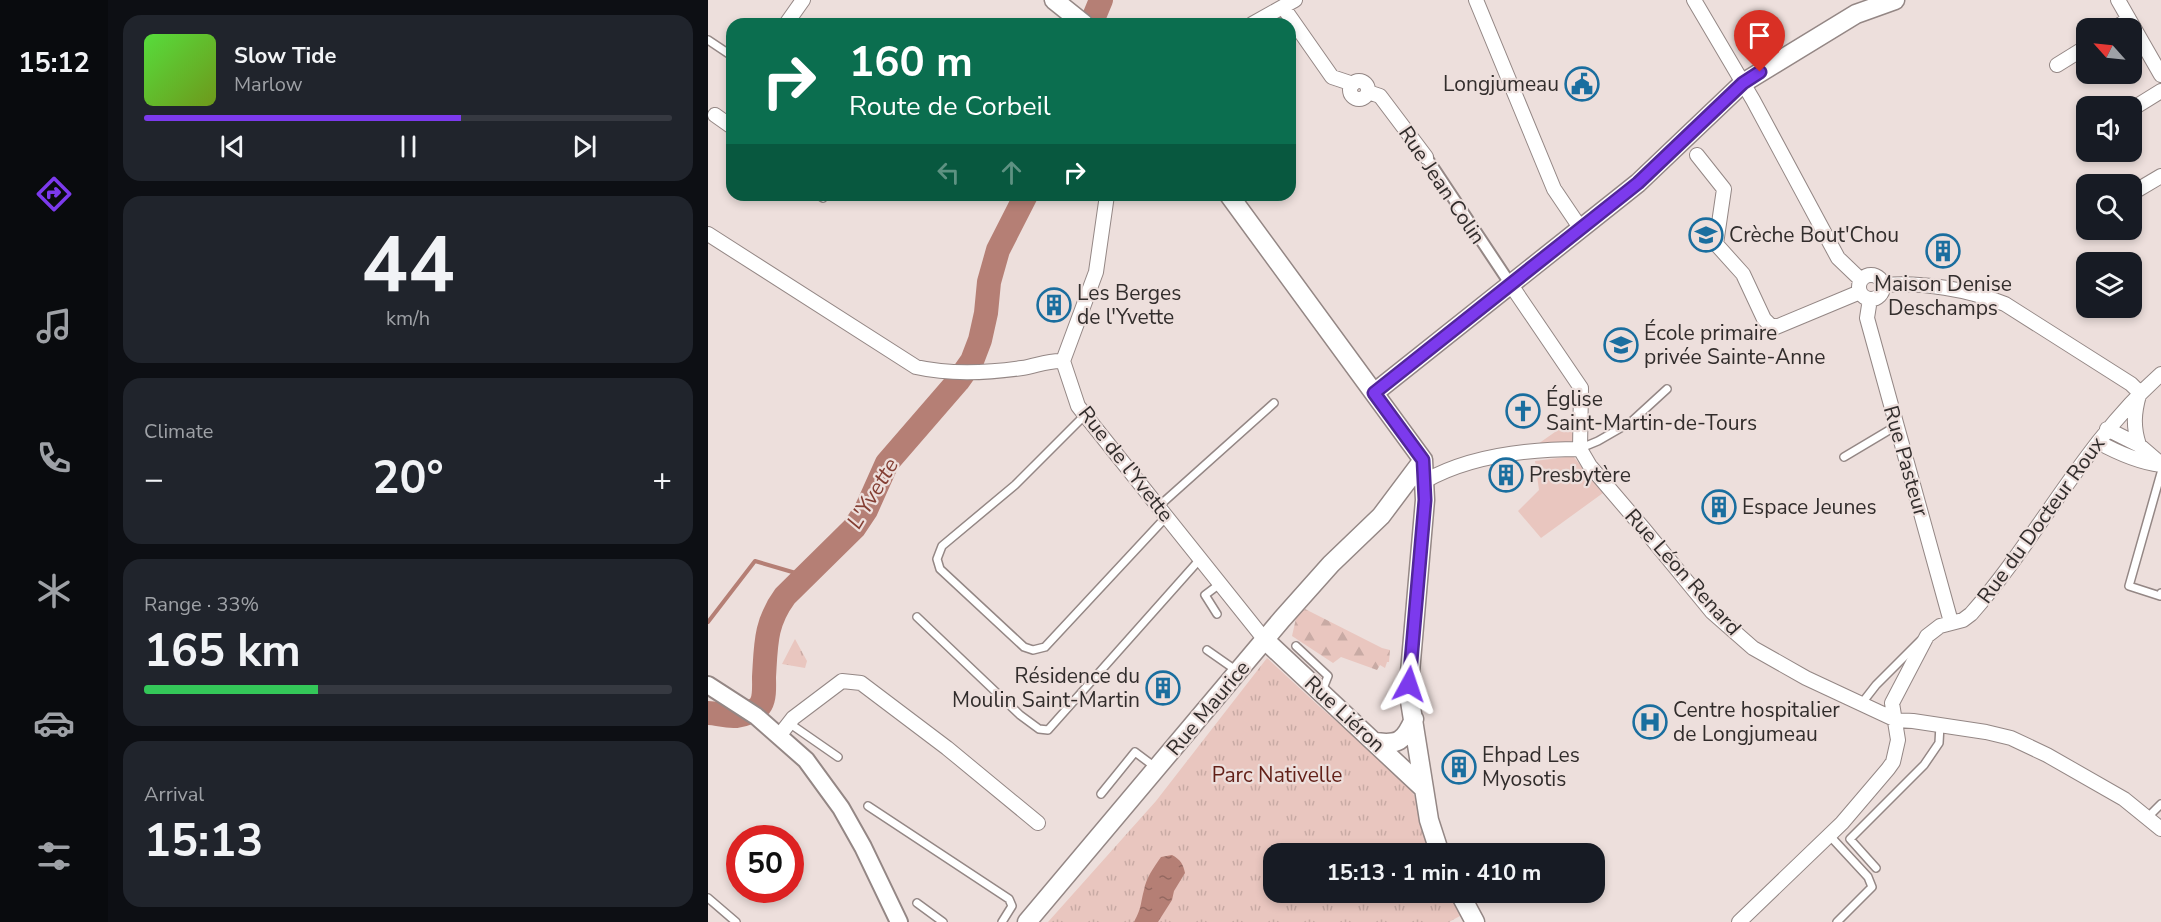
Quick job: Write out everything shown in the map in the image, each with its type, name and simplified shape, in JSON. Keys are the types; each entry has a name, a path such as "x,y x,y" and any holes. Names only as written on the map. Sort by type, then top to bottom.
{"main road":[{"path":"1054,0 1076,18"},
{"path":"1374,393 1638,183 1743,83 1856,14 1895,0"},
{"path":"1233,201 1423,460 1423,489 1409,684 1429,820 1436,843"},
{"name":"Rue Maurice","path":"1027,922 1331,564 1381,516 1423,460"},
{"path":"1393,499 1423,489"},
{"name":"Rue Liéron","path":"1265,640 1424,788"},
{"path":"1374,742 1393,744 1402,739 1413,718"},
{"path":"1464,903 1475,922"}],"street":[{"path":"790,18 803,0"},
{"path":"1476,0 1554,189 1581,228"},
{"path":"1694,0 1743,83 1838,258 1864,290 1874,298 1881,293 1883,285 1878,277 1869,275 1864,290 1776,327 1769,324 1764,319 1743,274 1716,244 1724,189 1697,155"},
{"path":"2118,0 2128,18"},
{"path":"1263,18 1289,3"},
{"name":"Rue Jean Colin","path":"1289,3 1332,77 1353,84 1363,83 1367,86 1368,92 1380,96 1426,158 1511,285"},
{"path":"2142,42 2161,75"},
{"path":"2057,66 2076,53"},
{"path":"2142,103 2161,91"},
{"path":"714,115 726,123"},
{"path":"2142,187 2161,176"},
{"path":"708,234 911,365 929,370 978,373 1025,368 1047,361 1063,361 1096,272 1106,201"},
{"path":"1883,285 1918,284 1985,296 2005,304 2131,384 2140,393 2134,417 2139,445"},
{"path":"1423,489 1460,464 1527,452 1580,449 1581,388 1511,285"},
{"name":"Rue Pasteur","path":"1864,290 1867,318 1952,622"},
{"name":"Rue de l'Yvette","path":"1063,361 1078,406 1265,640"},
{"name":"Rue du Docteur Roux","path":"1927,636 1940,626 1963,620 1980,604 2107,429 2161,374"},
{"path":"2107,429 2139,445 2161,464"},
{"path":"2098,442 2122,455 2147,464 2161,464"},
{"name":"Rue Léon Renard","path":"1580,449 1590,466 1713,612 1753,648 1806,678 1896,720 1986,732 2011,738 2124,799 2161,829"},
{"path":"1739,922 1842,824 1893,762 1898,740 1892,703 1927,636"},
{"path":"784,729 793,718 842,681 861,682 947,748 1038,823"},
{"path":"708,685 756,716 784,729 841,808 863,847 899,922"}],"lane":[{"path":"708,40 726,52"},
{"path":"1580,449 1631,422 1667,390"},
{"path":"1086,416 1015,486 942,546 937,559 940,568 1024,647 1033,650 1045,647 1163,511 1274,403"},
{"path":"1844,457 1896,426"},
{"path":"2161,473 2128,586 2160,596 2161,593"},
{"path":"917,617 1020,715 1039,729 1048,730 1201,558"},
{"path":"1217,614 1205,596 1221,584"},
{"path":"1862,704 1892,668 1927,636"},
{"path":"1296,646 1328,676 1321,693"},
{"path":"1207,650 1239,672"},
{"path":"1876,868 1850,839 1924,765 1939,743 1940,725"},
{"path":"784,729 838,757"},
{"path":"1101,794 1135,752 1157,768"},
{"path":"2148,817 2161,804"},
{"path":"868,806 1009,899 1012,906 1002,922"},
{"path":"1830,836 1868,877 1872,887 1837,922"},
{"path":"708,898 736,922"},
{"path":"918,903 944,922"}],"green space":[{"path":"1575,418 1574,441 1535,446"},
{"path":"1573,456 1603,493 1541,538 1518,511 1539,490 1535,461"},
{"path":"1305,609 1390,650 1389,662 1385,668 1380,665 1377,670 1341,657 1333,663 1292,636 1297,614"},
{"path":"795,639 807,661 805,668 782,664"},
{"name":"Parc Nativelle","path":"1267,658 1402,778 1414,795 1430,843 1263,843 1263,903 1454,903 1460,916 1449,922 1048,922 1156,801"}],"water":[{"path":"1172,855 1181,862 1185,873 1174,891 1172,900 1158,922 1134,922 1151,873 1161,857"}],"waterway":[{"name":"L'Yvette","path":"1094,18 1101,0"},
{"name":"L'Yvette","path":"708,713 729,716 746,714 761,704 764,694 768,635 778,606 785,596 854,528 866,510 887,463 958,381 972,361 980,340 989,282 998,250 1023,201"},
{"path":"708,622 755,561 806,576"}],"place":[{"name":"Longjumeau","path":"1582,84"},
{"name":"Crèche Bout'Chou","path":"1706,235"},
{"name":"Maison Denise Deschamps","path":"1943,251"},
{"name":"Les Berges de l'Yvette","path":"1054,305"},
{"name":"École primaire privée Sainte-Anne","path":"1621,345"},
{"name":"Église Saint-Martin-de-Tours","path":"1523,411"},
{"name":"Presbytère","path":"1506,475"},
{"name":"Espace Jeunes","path":"1719,507"},
{"name":"Résidence du Moulin Saint-Martin","path":"1163,688"},
{"name":"Centre hospitalier de Longjumeau","path":"1650,722"},
{"name":"Ehpad Les Myosotis","path":"1459,767"}],"route":[{"path":"1409,684 1425,500 1423,460 1374,393 1638,183 1743,83 1760,72"}]}
